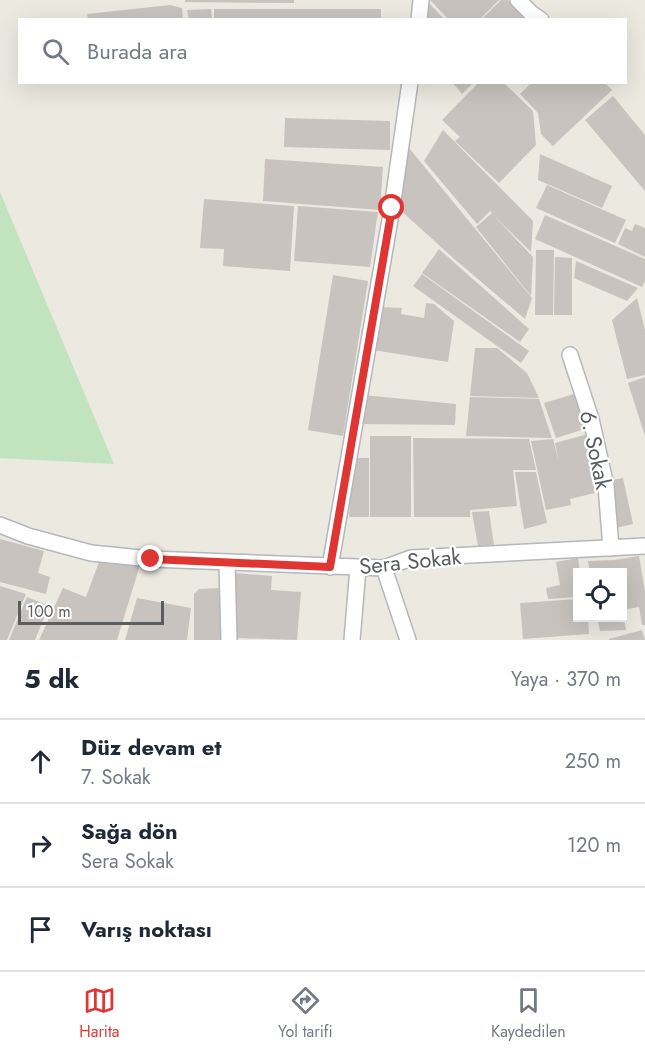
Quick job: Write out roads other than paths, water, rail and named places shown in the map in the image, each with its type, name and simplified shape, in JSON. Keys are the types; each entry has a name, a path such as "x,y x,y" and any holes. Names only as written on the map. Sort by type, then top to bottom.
{"street":[{"path":"418,18 421,0"},
{"path":"518,0 539,18"},
{"path":"330,567 392,208 410,84"},
{"name":"6. Sokak","path":"570,355 591,419 606,486 611,548"},
{"name":"Sera Sokak","path":"0,525 28,536 91,553 151,559 358,568 384,568 411,558 645,546"},
{"path":"227,563 230,640"},
{"path":"352,640 358,568"},
{"path":"384,568 408,640"}]}
